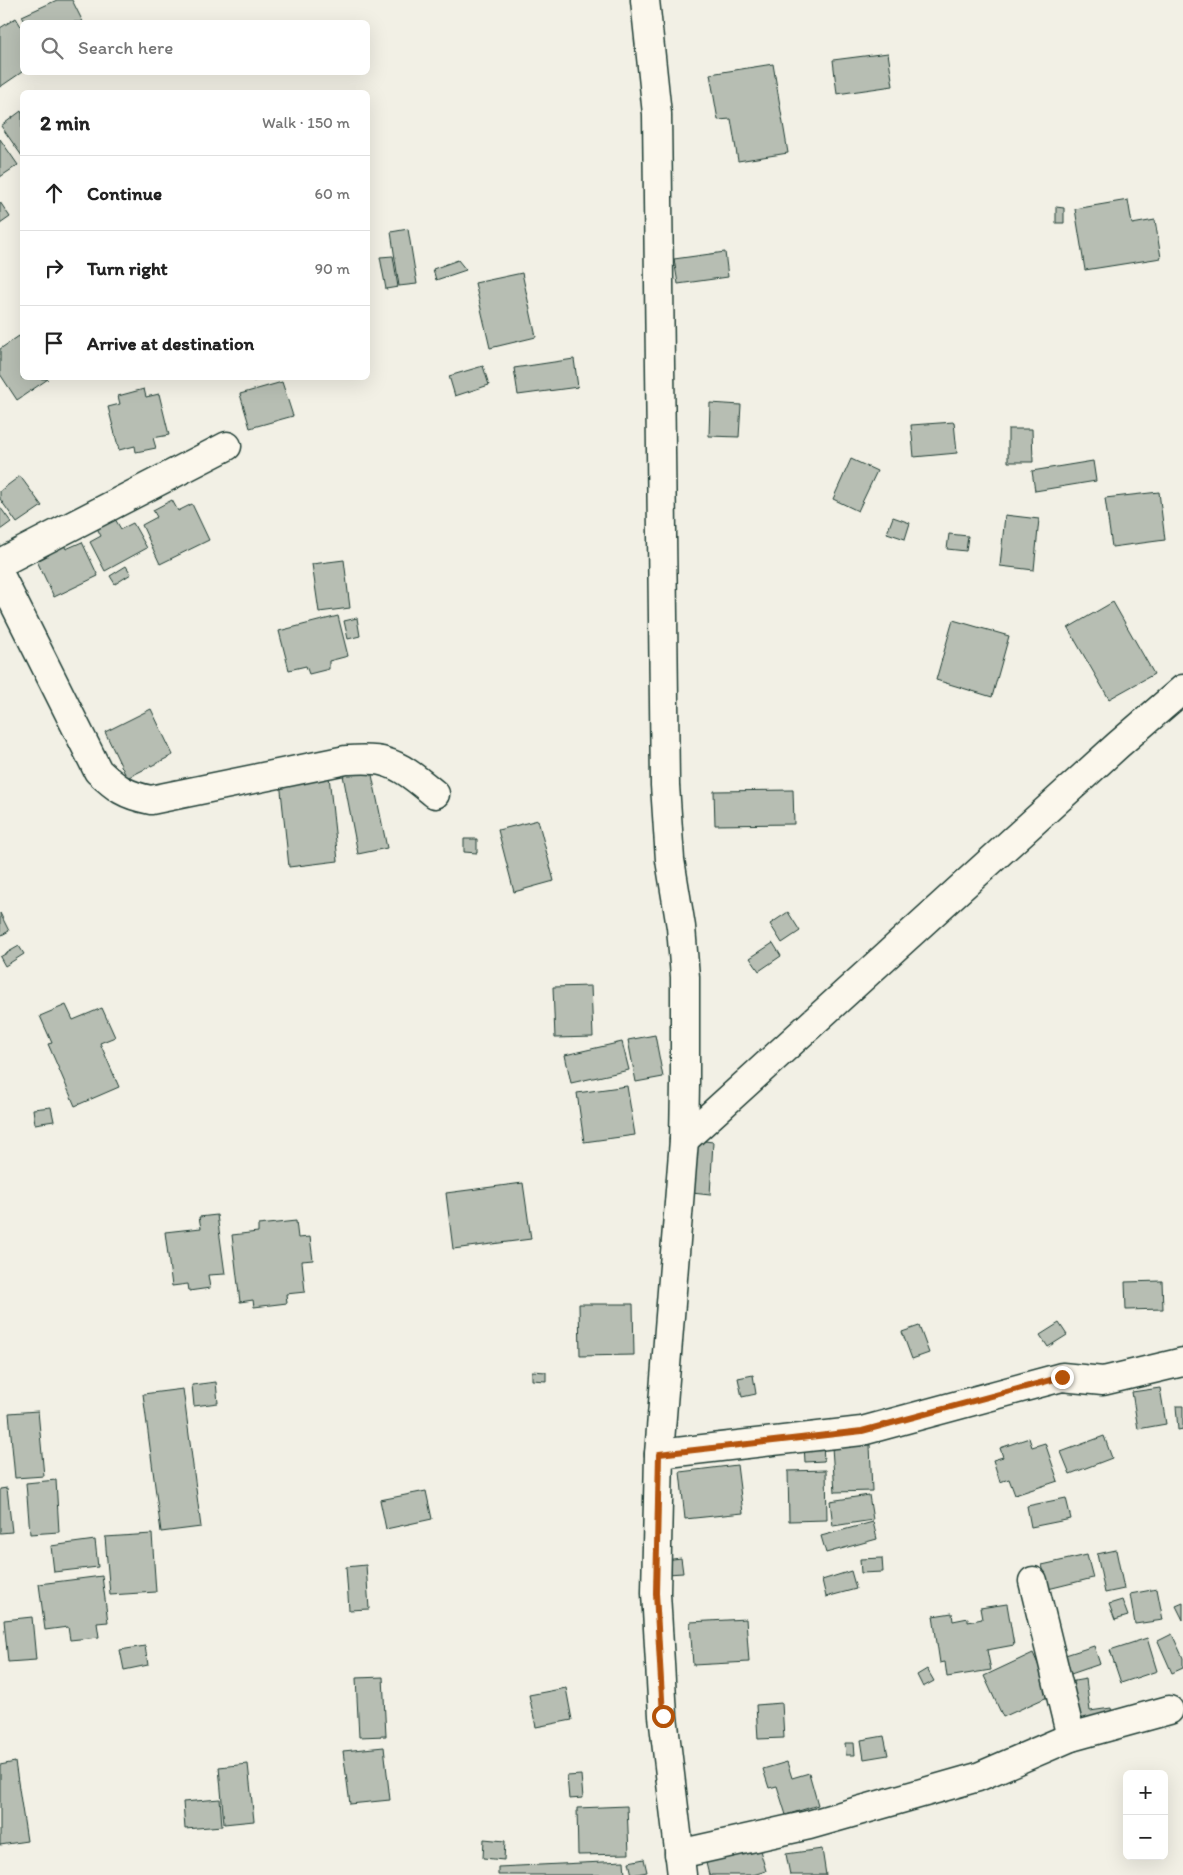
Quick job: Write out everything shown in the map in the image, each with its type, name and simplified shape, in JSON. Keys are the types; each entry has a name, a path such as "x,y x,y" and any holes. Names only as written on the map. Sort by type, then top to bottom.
{"street":[{"path":"645,0 657,114 665,785 670,860 681,927 685,977 684,1140 659,1454 656,1593 663,1716 681,1864 978,1777 1071,1737 1169,1710"},
{"path":"0,563 226,446"},
{"path":"0,575 98,771 117,789 132,796 151,800 346,760 367,760 385,761 402,769 435,794"},
{"path":"684,1140 1118,745 1183,689"},
{"path":"659,1454 862,1431 1062,1377 1103,1381 1183,1362"},
{"path":"1033,1581 1071,1737"}],"building":[{"path":"57,0 72,0 82,20 24,20 22,16"},
{"path":"16,18 20,25 20,73 0,87 0,28"},
{"path":"888,53 893,86 837,94 833,60"},
{"path":"773,64 788,153 738,161 731,119 718,120 710,74"},
{"path":"20,112 20,153 1,126"},
{"path":"0,139 18,165 0,177"},
{"path":"1128,200 1132,224 1155,220 1161,258 1085,270 1075,209"},
{"path":"0,202 10,217 0,224"},
{"path":"1056,207 1064,208 1064,223 1056,223"},
{"path":"408,229 417,284 399,286 391,232"},
{"path":"725,252 728,277 678,284 674,259"},
{"path":"393,256 398,287 386,289 380,257"},
{"path":"458,260 466,270 436,280 433,269"},
{"path":"522,273 536,337 490,348 475,283"},
{"path":"19,336 20,380 47,380 17,400 0,374 0,349"},
{"path":"574,359 578,387 518,395 514,368"},
{"path":"483,366 489,385 455,396 449,376"},
{"path":"282,382 293,416 250,428 240,394"},
{"path":"144,389 146,397 159,394 169,435 153,438 156,448 136,452 135,446 119,450 108,407 120,404 118,396"},
{"path":"710,403 741,405 739,437 709,436"},
{"path":"954,422 957,453 914,457 911,425"},
{"path":"1008,429 1032,429 1033,462 1008,462"},
{"path":"851,459 877,471 858,511 833,499"},
{"path":"1093,461 1096,481 1035,491 1032,471"},
{"path":"20,476 42,506 17,523 0,499 0,491"},
{"path":"1159,492 1165,540 1112,547 1105,498"},
{"path":"172,500 178,511 192,504 209,540 160,564 142,525 157,517 153,510"},
{"path":"0,507 11,522 0,530"},
{"path":"1005,515 1039,519 1034,570 1000,566"},
{"path":"893,517 910,523 905,539 887,533"},
{"path":"115,519 121,529 133,523 147,548 105,571 90,542 101,536 97,528"},
{"path":"949,534 968,536 966,551 947,549"},
{"path":"62,541 66,549 82,542 98,576 54,597 37,561 49,555 47,549"},
{"path":"344,560 350,608 319,612 312,564"},
{"path":"126,566 131,574 115,584 110,576"},
{"path":"1113,602 1154,674 1109,699 1068,628"},
{"path":"338,616 348,656 329,661 329,669 309,674 306,666 289,670 279,631"},
{"path":"357,618 360,636 348,639 344,621"},
{"path":"953,620 1009,636 992,697 936,680"},
{"path":"151,709 173,755 127,778 105,732"},
{"path":"371,770 387,848 358,854 343,775"},
{"path":"329,776 338,861 289,867 280,781"},
{"path":"793,790 794,824 715,825 714,791"},
{"path":"538,820 554,881 514,892 498,830"},
{"path":"464,839 477,839 477,853 464,852"},
{"path":"788,912 800,931 782,943 770,924"},
{"path":"0,913 9,931 0,936"},
{"path":"773,943 781,956 759,971 750,958"},
{"path":"19,946 24,954 5,966 0,957"},
{"path":"591,986 593,1037 555,1038 553,987"},
{"path":"66,1005 73,1020 102,1008 115,1037 100,1043 119,1087 75,1106 48,1044 52,1043 40,1016"},
{"path":"655,1035 663,1077 636,1082 628,1040"},
{"path":"622,1042 629,1070 571,1083 565,1055"},
{"path":"627,1086 635,1135 584,1142 577,1093"},
{"path":"51,1107 54,1121 35,1124 33,1109"},
{"path":"696,1140 713,1142 710,1195 692,1193"},
{"path":"523,1183 531,1239 453,1249 446,1193"},
{"path":"217,1215 225,1274 208,1275 210,1288 189,1291 188,1284 172,1286 165,1232 201,1228 199,1217"},
{"path":"296,1221 298,1238 310,1237 313,1260 302,1261 305,1292 286,1294 287,1303 254,1307 253,1300 240,1302 232,1235 258,1232 258,1225"},
{"path":"1162,1281 1163,1309 1126,1310 1125,1282"},
{"path":"579,1304 633,1304 634,1355 580,1356"},
{"path":"1059,1323 1067,1335 1048,1347 1040,1335"},
{"path":"919,1326 929,1353 912,1359 902,1332"},
{"path":"532,1371 546,1372 546,1381 532,1380"},
{"path":"753,1375 756,1394 742,1397 738,1378"},
{"path":"216,1382 218,1403 194,1406 192,1385"},
{"path":"1160,1388 1166,1424 1138,1429 1132,1392"},
{"path":"183,1389 201,1527 161,1532 143,1394"},
{"path":"1176,1406 1183,1406 1183,1429 1178,1430"},
{"path":"38,1411 44,1476 15,1478 9,1413"},
{"path":"1104,1436 1112,1458 1070,1474 1061,1452"},
{"path":"1029,1438 1032,1447 1045,1443 1058,1481 1015,1495 1009,1479 1000,1482 993,1460 1003,1457 1000,1448"},
{"path":"823,1444 824,1461 805,1462 804,1445"},
{"path":"870,1445 872,1491 835,1492 832,1447"},
{"path":"737,1465 743,1513 685,1519 680,1472"},
{"path":"826,1470 827,1520 789,1521 788,1471"},
{"path":"56,1480 59,1532 30,1534 26,1483"},
{"path":"7,1488 12,1532 0,1533 0,1489"},
{"path":"426,1491 432,1519 386,1529 380,1500"},
{"path":"869,1495 873,1520 833,1526 830,1501"},
{"path":"1066,1498 1071,1519 1031,1527 1027,1506"},
{"path":"873,1522 877,1539 826,1553 821,1536"},
{"path":"152,1534 156,1592 110,1595 105,1537"},
{"path":"95,1540 98,1567 54,1572 51,1546"},
{"path":"1116,1550 1124,1589 1105,1593 1097,1554"},
{"path":"1087,1555 1093,1578 1048,1589 1042,1565"},
{"path":"681,1558 683,1573 667,1574 665,1560"},
{"path":"882,1558 883,1572 861,1573 860,1559"},
{"path":"366,1565 369,1609 349,1610 346,1567"},
{"path":"851,1571 856,1589 826,1597 822,1580"},
{"path":"102,1576 108,1622 97,1623 99,1637 70,1640 68,1627 45,1630 39,1584"},
{"path":"1157,1589 1163,1620 1135,1624 1130,1594"},
{"path":"1122,1600 1128,1616 1115,1620 1109,1604"},
{"path":"1183,1603 1183,1620 1176,1606"},
{"path":"1007,1604 1014,1645 987,1650 991,1670 947,1677 945,1662 940,1663 933,1616 952,1613 953,1621 968,1618 968,1622 982,1619 980,1608"},
{"path":"32,1617 36,1660 8,1662 4,1620"},
{"path":"746,1619 749,1662 693,1665 690,1622"},
{"path":"1172,1634 1183,1658 1183,1668 1172,1673 1158,1641"},
{"path":"1147,1638 1157,1671 1121,1683 1110,1650"},
{"path":"145,1646 148,1665 124,1670 120,1650"},
{"path":"1094,1646 1100,1664 1065,1676 1059,1657"},
{"path":"1033,1653 1052,1695 1003,1717 984,1676"},
{"path":"927,1669 934,1681 923,1687 917,1675"},
{"path":"383,1677 386,1736 359,1737 356,1678"},
{"path":"1086,1679 1090,1711 1111,1708 1113,1720 1075,1725 1069,1682"},
{"path":"566,1688 572,1720 536,1727 529,1695"},
{"path":"782,1703 784,1738 758,1739 756,1705"},
{"path":"884,1736 888,1755 864,1759 861,1740"},
{"path":"845,1743 854,1743 855,1755 846,1755"},
{"path":"384,1747 390,1800 350,1804 343,1751"},
{"path":"15,1762 27,1841 0,1845 0,1765"},
{"path":"787,1762 792,1778 809,1773 818,1805 786,1815 777,1786 769,1788 763,1769"},
{"path":"248,1764 254,1821 224,1824 219,1767"},
{"path":"581,1775 583,1798 569,1799 567,1776"},
{"path":"220,1799 222,1826 185,1829 183,1802"},
{"path":"627,1806 629,1854 578,1855 577,1808"},
{"path":"484,1839 505,1841 504,1860 483,1858"},
{"path":"759,1847 766,1871 753,1875 709,1875 706,1863"},
{"path":"822,1849 826,1875 790,1875 786,1854"},
{"path":"644,1859 647,1872 632,1875 629,1862"},
{"path":"624,1861 625,1875 498,1875 498,1867"}],"route":[{"path":"663,1716 656,1593 659,1454 862,1431 999,1396 1062,1377"}]}
